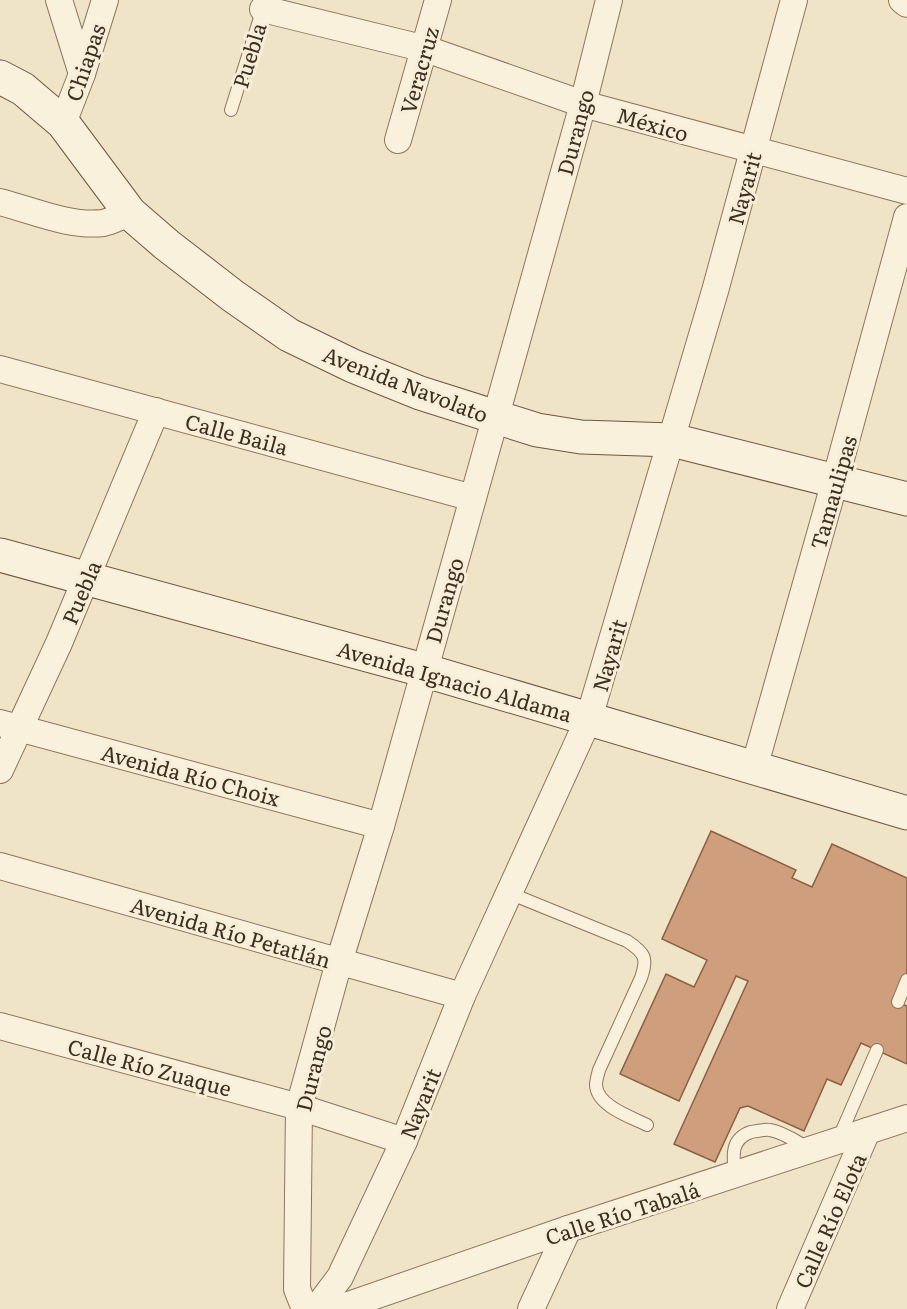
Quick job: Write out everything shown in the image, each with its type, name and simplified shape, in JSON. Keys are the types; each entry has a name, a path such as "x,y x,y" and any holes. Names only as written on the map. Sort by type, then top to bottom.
{"street":[{"path":"59,0 82,74"},
{"name":"Chiapas","path":"63,123 82,74 105,0"},
{"name":"Veracruz","path":"398,140 426,49 438,0"},
{"name":"Durango","path":"305,1309 297,1289 299,1107 473,498 583,104 609,0"},
{"name":"Nayarit","path":"316,1309 340,1276 404,1141 462,996 589,718 715,291 794,0"},
{"path":"902,0 907,4"},
{"name":"México","path":"264,4 426,49 583,104 907,191"},
{"name":"Avenida Navolato","path":"0,77 23,89 63,123 130,213 233,296 289,335 354,366 420,393 537,430 581,437 672,440 907,499"},
{"path":"0,202 89,224 106,222 130,213"},
{"name":"Tamaulipas","path":"753,768 907,217"},
{"name":"Calle Baila","path":"0,369 473,498"},
{"name":"Puebla","path":"0,770 10,725 86,579 156,411"},
{"name":"Avenida Ignacio Aldama","path":"0,555 423,670 907,813"},
{"name":"Avenida Río Choix","path":"10,725 381,826"},
{"name":"Avenida Río Petatlán","path":"0,866 462,996"},
{"name":"Calle Río Zuaque","path":"0,1026 299,1107 404,1141"},
{"name":"Calle Río Tabalá","path":"338,1309 568,1229 907,1118"},
{"name":"Calle Río Elota","path":"790,1309 867,1131"},
{"path":"531,1309 568,1229"}],"lane":[{"name":"Puebla","path":"231,110 264,4"},
{"path":"509,893 627,940 640,949 644,957 644,968 599,1070 596,1084 599,1094 606,1103 647,1125"},
{"path":"898,1002 907,980"},
{"path":"838,1141 877,1050"},
{"path":"735,1175 733,1153 736,1143 742,1136 754,1131 769,1130 812,1149"}],"building":[{"path":"711,831 796,870 792,878 812,887 832,844 907,878 907,972 894,1001 907,1006 907,1064 861,1043 841,1085 827,1079 804,1131 748,1106 740,1108 715,1162 674,1144 748,981 736,976 679,1101 620,1074 666,974 694,987 707,960 662,939"}]}
